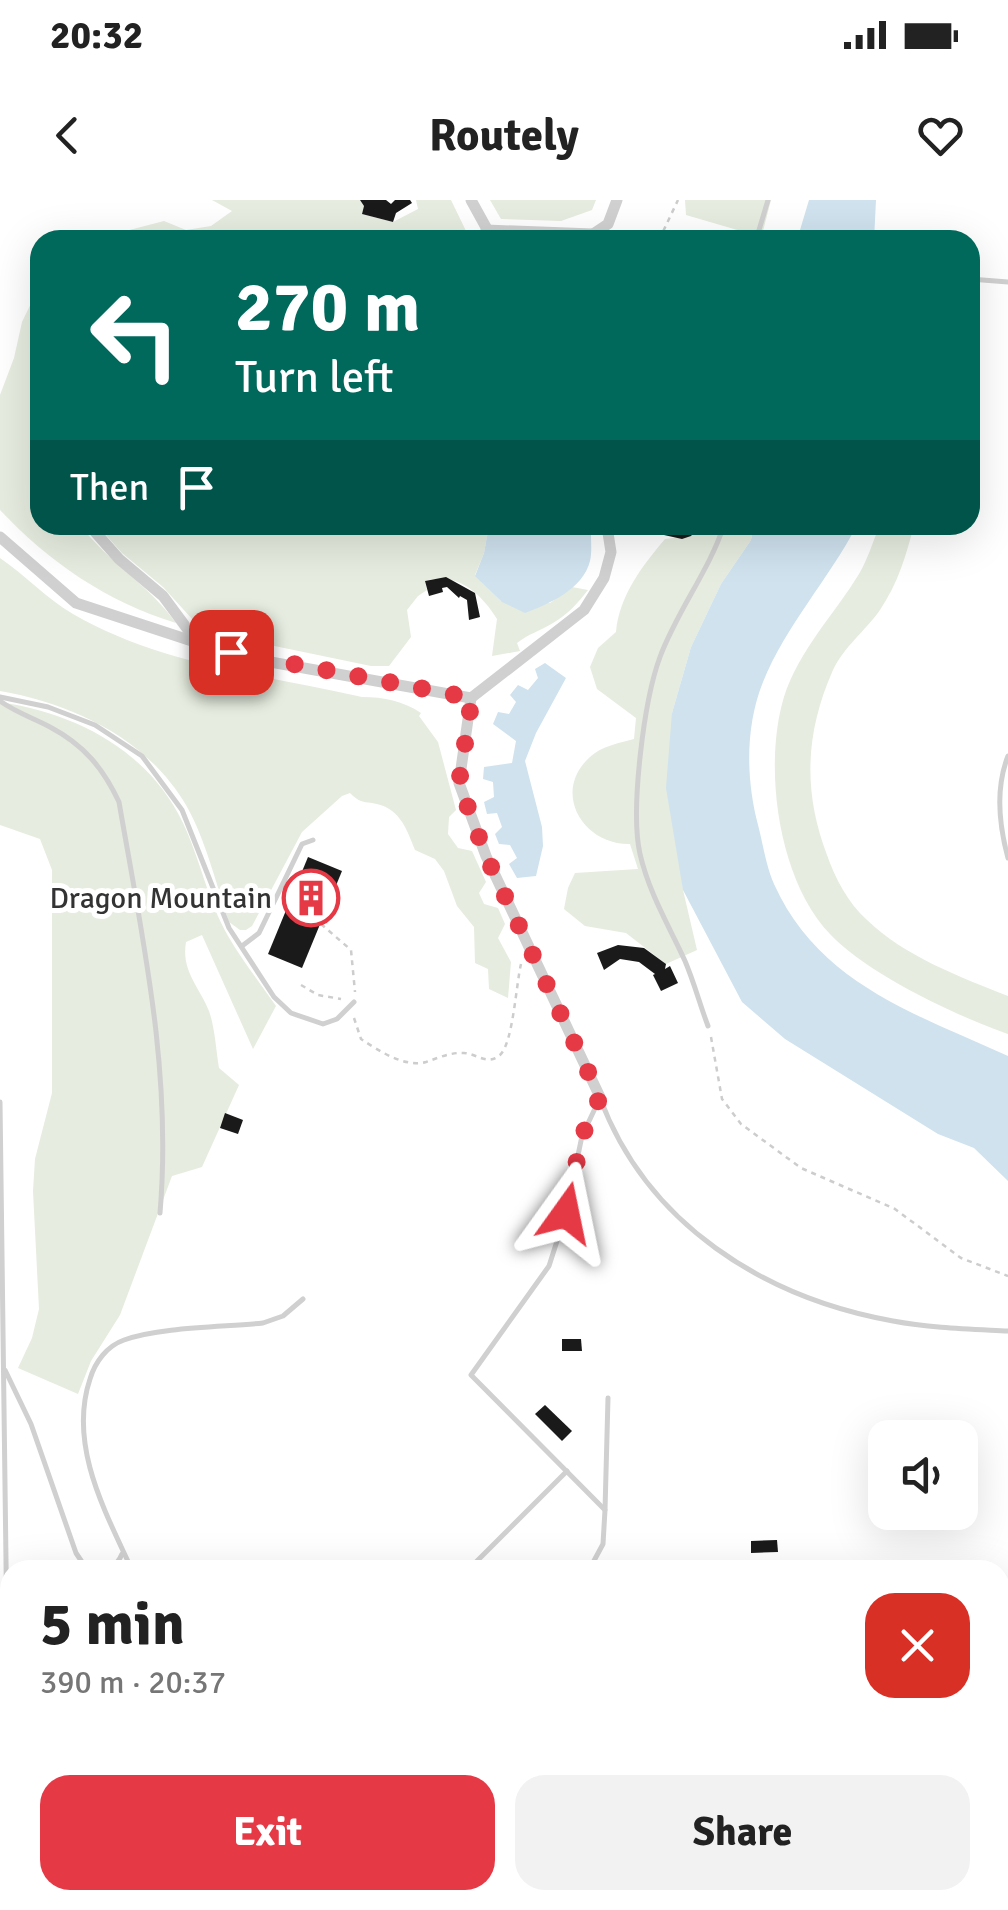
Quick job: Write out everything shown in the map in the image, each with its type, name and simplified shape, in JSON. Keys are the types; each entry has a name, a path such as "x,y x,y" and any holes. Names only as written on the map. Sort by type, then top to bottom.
{"street":[{"path":"471,200 487,230"},
{"path":"599,230 608,224 617,200"},
{"path":"98,535 164,596 198,644"},
{"path":"600,1097 486,856 459,783 472,698 584,610 604,578 611,552 608,535"},
{"path":"0,537 76,603 198,644 265,661 472,698"}],"lane":[{"path":"759,230 768,200"},
{"path":"980,279 1008,282"},
{"path":"708,1026 686,962 652,889 640,852 637,817 642,731 660,657 721,535"},
{"path":"0,699 48,707 95,725 142,756 182,810 229,928 274,997 291,1013 323,1024 337,1018 354,1002"},
{"path":"0,699 54,728 93,756 118,802 157,1022 165,1158 160,1213"},
{"path":"1008,756 1000,791 1000,820 1008,858"},
{"path":"242,946 259,933 302,844 313,840"},
{"path":"600,1097 610,1123 658,1200 698,1236 755,1274 819,1302 893,1322 1008,1331"},
{"path":"600,1097 582,1136 566,1213 549,1266 472,1375 604,1510"},
{"path":"0,1102 4,1560"},
{"path":"128,1560 98,1498 84,1444 84,1398 96,1362 122,1340 263,1323 283,1316 302,1298"},
{"path":"4,1367 31,1424 76,1553 83,1560"},
{"path":"594,1560 603,1544 608,1398"},
{"path":"478,1560 567,1471"},
{"path":"120,1560 124,1552"}],"path":[{"path":"664,230 678,200"},
{"path":"321,924 352,950 354,1026 360,1039 378,1050 420,1064 464,1053 485,1061 500,1056 511,1039 514,991 526,944"},
{"path":"301,985 318,995 354,1002"},
{"path":"708,1026 722,1099 741,1124 801,1168 895,1209 961,1258 1008,1276"}],"shaded area":[{"path":"212,200 360,200 364,206 362,214 393,222 418,209 416,200 451,200 466,230 186,230 211,226 232,211"},
{"path":"490,200 596,200 592,210 561,221 501,219"},
{"path":"685,200 771,200 763,230 737,230 686,215"},
{"path":"164,221 186,230 129,230"},
{"path":"30,306 30,535 89,535 176,623 126,604 80,578 38,547 0,510 0,395"},
{"path":"106,535 487,535 475,575 501,601 550,603 572,587 588,590 563,616 517,643 520,651 492,656 497,619 483,600 457,582 425,581 427,590 407,610 411,637 389,666 371,666 203,631 163,587"},
{"path":"752,535 721,584 691,647 672,713 683,890 697,950 666,964 626,933 585,926 564,909 575,873 638,869 630,844 598,836 586,826 573,800 573,786 590,757 611,745 634,739 636,718 597,689 590,667 598,648 616,632 627,594 657,549 665,539"},
{"path":"876,535 911,535 892,590 837,662 824,693 812,740 811,762 819,832 843,890 882,933 933,964 1008,996 1008,1034 914,992 846,949 812,911 787,853 780,821 775,756 784,697 808,648 868,556"},
{"path":"0,558 73,614 142,645 251,675 393,701 421,713 419,716 438,742 456,810 449,817 448,834 458,848 472,851 486,882 479,893 484,904 498,908 505,924 498,938 511,962 508,998 489,989 488,969 475,963 474,927 457,906 444,871 435,859 415,850 405,826 389,809 360,801 350,793 302,832 252,926 240,930 229,922 193,819 170,782 151,761 130,743 81,715 0,691"},
{"path":"0,702 83,726 130,756 150,775 183,823 228,936 276,1006 253,1049 202,935 186,942 188,970 211,1018 219,1068 239,1085 202,1167 172,1176 120,1315 91,1361 78,1394 18,1368 32,1338 39,1309 33,1191 35,1159 52,1093 52,870 40,839 0,825"}],"water":[{"path":"809,200 876,200 874,230 800,230"},
{"path":"487,535 591,535 591,558 580,580 564,594 525,613 502,602 475,576"},
{"path":"752,535 851,535 783,641 757,699 750,735 750,771 754,807 771,877 793,918 844,971 905,1009 1008,1056 1008,1181 974,1148 938,1134 785,1039 742,1002 683,890 666,788 672,713 691,647 721,584"},
{"path":"545,663 566,678 525,761 543,846 536,876 517,878 509,864 517,858 510,845 499,844 495,834 502,827 497,813 487,814 484,802 494,797 493,782 483,779 484,767 512,763 516,741 493,724 498,712 509,714 516,702 510,695 518,685 528,690 538,678 535,669"}],"building":[{"path":"360,200 412,203 396,213 393,222 362,214 364,206"},
{"path":"446,577 475,593 480,617 469,620 467,600 447,587 429,596 425,581"},
{"name":"Dragon Mountain","path":"308,857 342,871 302,968 268,954"},
{"path":"618,945 644,948 666,964 665,969 670,966 678,983 661,991 655,974 639,962 620,959 604,970 597,953"},
{"path":"225,1113 243,1120 238,1134 220,1128"},
{"path":"562,1339 581,1339 582,1351 562,1351"},
{"path":"545,1405 572,1431 562,1441 535,1414"},
{"path":"777,1540 778,1552 751,1553 751,1541"}],"place":[{"name":"Dragon Mountain","path":"311,898"}],"route":[{"path":"231,652 472,698 459,783 486,856 600,1097 582,1136 566,1213"}]}
